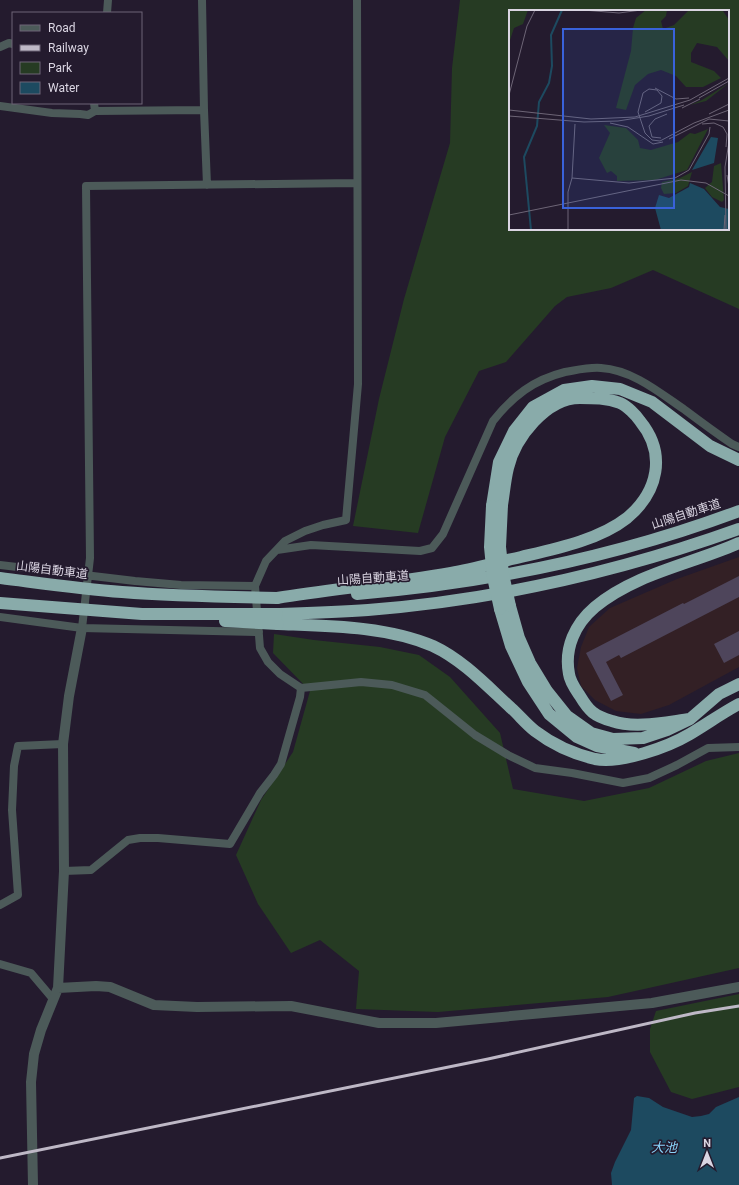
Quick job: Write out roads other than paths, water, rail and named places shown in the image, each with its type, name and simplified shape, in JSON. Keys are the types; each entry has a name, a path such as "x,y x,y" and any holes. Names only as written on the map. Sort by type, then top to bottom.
{"highway":[{"path":"641,754 597,746 577,737 549,714 528,682 521,668 511,646 505,608 497,506 499,462 514,431 533,407 564,390 592,386 620,390 652,402 710,446 739,460"},
{"path":"277,598 451,573 562,547 602,533 626,518 641,504 650,491 656,471 654,443 647,430 637,418 621,404 601,398 572,398 550,408 532,423 519,442 508,467 497,506"},
{"name":"山陽自動車道","path":"0,578 121,592 188,596 277,598 411,589 476,580 554,565 633,546 739,511"},
{"path":"0,603 246,623 472,598 522,589 636,563 739,529"},
{"path":"690,719 633,724 613,722 593,714 575,689 569,675 568,659 570,643 575,631 583,620 594,607 608,597 633,583 739,543"},
{"path":"505,608 530,663 547,691 567,716 590,733 612,739 643,738 667,730 690,719 720,694 739,684"},
{"path":"277,619 378,632 407,638 433,647 461,663 535,731 564,748 596,759 619,759 665,746 689,734 739,704"}],"street":[{"path":"107,12 108,0"},
{"path":"202,0 207,184"},
{"path":"356,0 358,384 346,520 305,531 285,541 266,561 255,586 260,648 268,662 280,674 301,688 361,682 392,685 425,695 475,735 508,755 535,768 572,773 623,783 649,778 708,748 739,747"},
{"path":"0,47 9,43 12,44"},
{"path":"0,106 52,113 88,115 94,107 204,110"},
{"path":"33,1185 32,1068 34,1054 41,1030 58,988 64,871 63,744 69,696 82,628 90,558 86,186 357,183"},
{"path":"276,550 311,545 420,551 432,548 443,534 493,421 505,406 526,388 555,375 578,369 602,368 620,372 636,378 656,390 732,444 739,447"},
{"path":"0,565 88,576 181,585 255,586"},
{"path":"0,617 82,628 259,632"},
{"path":"64,871 91,870 128,840 134,839 158,838 230,844 260,793 281,764 300,697 301,688"},
{"path":"0,905 18,895 12,810 14,766 18,746 63,744"},
{"path":"0,964 31,973 53,999"},
{"path":"58,988 96,986 110,987 154,1005 197,1007 291,1006 379,1023 436,1023 652,1003 739,987"}],"water":[{"name":"大池","path":"637,1096 649,1098 663,1107 692,1117 709,1114 716,1107 739,1097 739,1185 612,1185 611,1173 631,1130 634,1098"}],"railway":[{"path":"0,1158 488,1059 695,1013 739,1006"}]}
